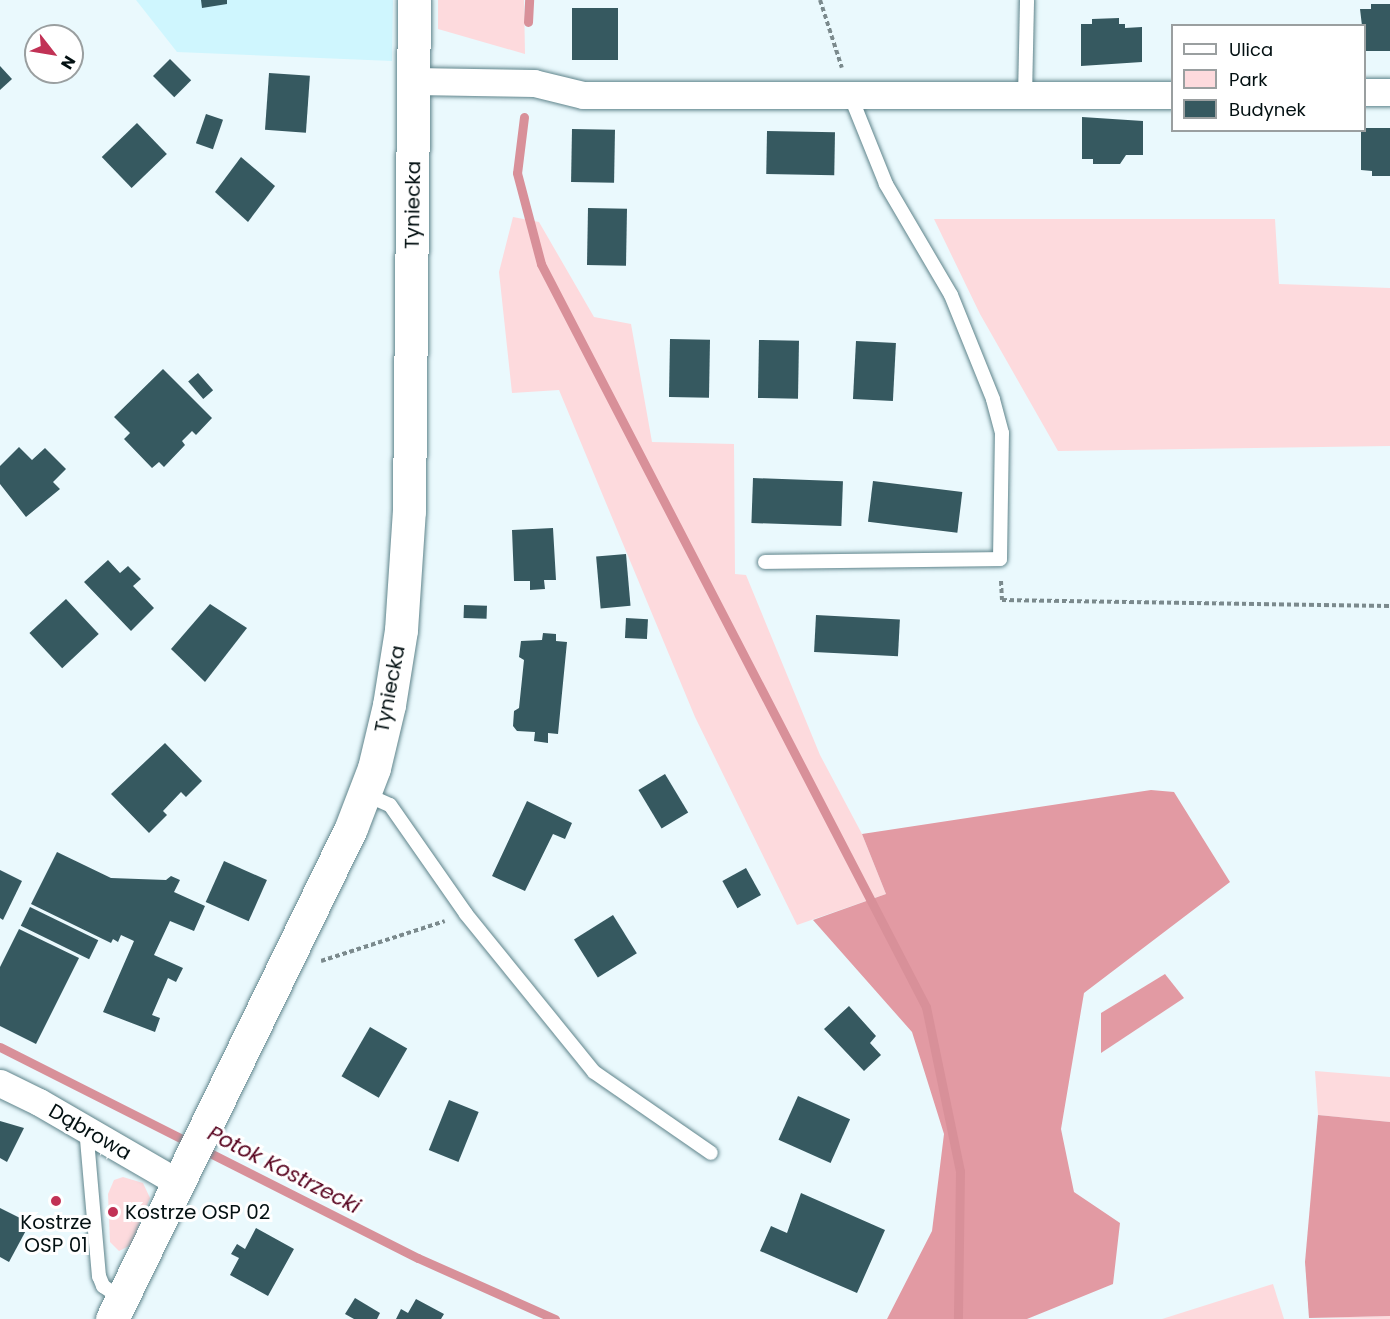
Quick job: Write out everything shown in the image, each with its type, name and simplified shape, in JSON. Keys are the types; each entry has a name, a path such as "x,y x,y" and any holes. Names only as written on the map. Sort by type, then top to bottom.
{"street":[{"name":"Tyniecka","path":"117,1309 210,1121 365,794 389,705 406,573 414,0"},
{"path":"414,81 534,83 583,95 850,94 1025,97 1171,95"},
{"path":"1366,92 1390,92"},
{"name":"Dąbrowa","path":"0,1083 86,1128 186,1170"}],"lane":[{"path":"1025,97 1027,0"},
{"path":"765,562 1000,559 1002,433 993,399 951,295 886,184 850,94"},
{"path":"365,794 390,805 466,914 594,1072 711,1153"},
{"path":"86,1128 99,1276 117,1309"}],"path":[{"path":"820,0 850,94"},
{"path":"1000,554 1002,600 1390,606"},
{"path":"311,964 466,914"}],"shaded area":[{"path":"136,0 393,0 392,61 177,52"},
{"path":"1151,790 1174,792 1230,882 1084,993 1061,1129 1074,1192 1120,1223 1113,1284 1027,1319 887,1319 932,1231 944,1134 912,1032 813,920 886,894 862,834"},
{"path":"1165,974 1184,998 1101,1053 1101,1013"},
{"path":"1318,1115 1390,1122 1390,1316 1309,1318 1305,1262"}],"green space":[{"path":"438,0 524,0 525,54 438,29"},
{"path":"513,217 539,222 594,317 631,324 652,442 734,444 735,574 746,575 820,755 862,834 886,894 797,925 695,717 559,390 512,393 499,272"},
{"path":"934,219 1275,219 1279,284 1390,288 1390,446 1058,451 980,314"},
{"path":"1315,1071 1390,1077 1390,1122 1318,1115"},
{"path":"123,1177 143,1183 150,1198 131,1245 119,1251 110,1242 108,1194 114,1180"},
{"path":"1273,1284 1284,1319 1162,1319"},
{"path":"1390,1316 1390,1319 1309,1318"}],"building":[{"path":"201,0 227,0 227,4 202,8"},
{"path":"1371,4 1390,4 1390,51 1366,51 1366,24 1362,24 1360,9 1371,9"},
{"path":"572,8 618,8 618,60 572,60"},
{"path":"1119,18 1119,24 1125,24 1125,28 1142,27 1142,62 1081,66 1081,24 1092,24 1092,19"},
{"path":"170,59 191,80 174,97 153,76"},
{"path":"0,66 12,79 0,90"},
{"path":"269,73 310,76 306,133 265,130"},
{"path":"206,114 223,120 213,149 196,143"},
{"path":"1082,117 1143,121 1143,155 1126,155 1120,164 1093,164 1093,159 1082,159"},
{"path":"137,123 167,154 132,188 102,157"},
{"path":"1366,128 1390,128 1390,176 1372,176 1372,171 1361,170 1361,132 1366,132"},
{"path":"572,129 615,130 614,183 571,182"},
{"path":"767,131 835,132 834,175 766,174"},
{"path":"241,157 275,186 248,222 215,192"},
{"path":"588,208 627,209 626,266 587,265"},
{"path":"670,339 710,340 709,398 669,397"},
{"path":"759,340 799,341 798,399 758,398"},
{"path":"856,341 896,343 893,401 853,399"},
{"path":"163,369 212,418 196,435 192,431 182,441 185,445 164,467 159,462 152,468 124,439 130,433 114,417"},
{"path":"198,373 213,390 203,399 188,382"},
{"path":"19,447 32,460 45,448 66,469 53,482 60,489 26,517 0,484 0,466"},
{"path":"753,478 843,481 841,526 751,523"},
{"path":"873,481 962,492 957,533 868,522"},
{"path":"553,528 556,580 544,580 545,589 530,590 530,581 514,581 512,530"},
{"path":"626,554 631,606 601,608 596,557"},
{"path":"108,560 120,573 128,566 141,579 133,586 154,608 131,631 84,582"},
{"path":"66,599 99,634 62,668 29,633"},
{"path":"210,604 247,628 205,682 171,649"},
{"path":"464,605 487,606 487,619 464,618"},
{"path":"816,615 900,619 898,656 814,652"},
{"path":"626,618 648,619 647,639 625,638"},
{"path":"543,633 556,634 556,641 567,642 558,734 548,733 548,743 534,741 535,732 517,731 513,726 514,711 519,708 524,660 519,657 521,641 542,640"},
{"path":"165,743 202,781 186,797 181,792 163,811 167,815 149,833 111,794"},
{"path":"665,774 688,813 662,829 638,790"},
{"path":"527,801 572,823 565,839 553,834 525,891 492,876"},
{"path":"57,852 111,878 166,880 171,876 180,880 174,892 205,906 194,931 170,921 154,955 183,968 176,982 168,978 152,1015 160,1018 155,1032 103,1012 134,941 121,935 118,942 113,939 111,943 31,904"},
{"path":"224,861 267,880 249,921 206,902"},
{"path":"746,868 761,895 737,908 722,881"},
{"path":"0,870 22,881 3,920 0,918"},
{"path":"30,907 98,940 89,959 21,926"},
{"path":"613,915 637,953 598,978 574,939"},
{"path":"19,929 79,958 36,1044 0,1026 0,967"},
{"path":"849,1006 876,1036 870,1043 881,1055 864,1071 824,1029"},
{"path":"370,1027 407,1048 379,1098 342,1076"},
{"path":"798,1096 850,1119 831,1163 778,1140"},
{"path":"449,1100 479,1112 458,1162 429,1150"},
{"path":"0,1121 24,1128 7,1162 0,1158"},
{"path":"801,1193 885,1230 857,1293 760,1251 771,1226 787,1233"},
{"path":"0,1208 30,1223 9,1262 0,1257"},
{"path":"256,1228 294,1249 268,1296 230,1275 239,1258 231,1254 237,1244 245,1249"},
{"path":"355,1298 380,1313 377,1319 354,1319 345,1314"},
{"path":"416,1299 444,1314 441,1319 396,1319 401,1309 408,1313"}],"waterway":[{"path":"528,22 529,0"},
{"path":"524,117 517,173 541,264 926,1007 960,1171 958,1319"},
{"name":"Potok Kostrzecki","path":"0,1047 418,1258 555,1319"}],"place":[{"name":"Kostrze OSP 01","path":"56,1201"},
{"name":"Kostrze OSP 02","path":"113,1212"}]}
